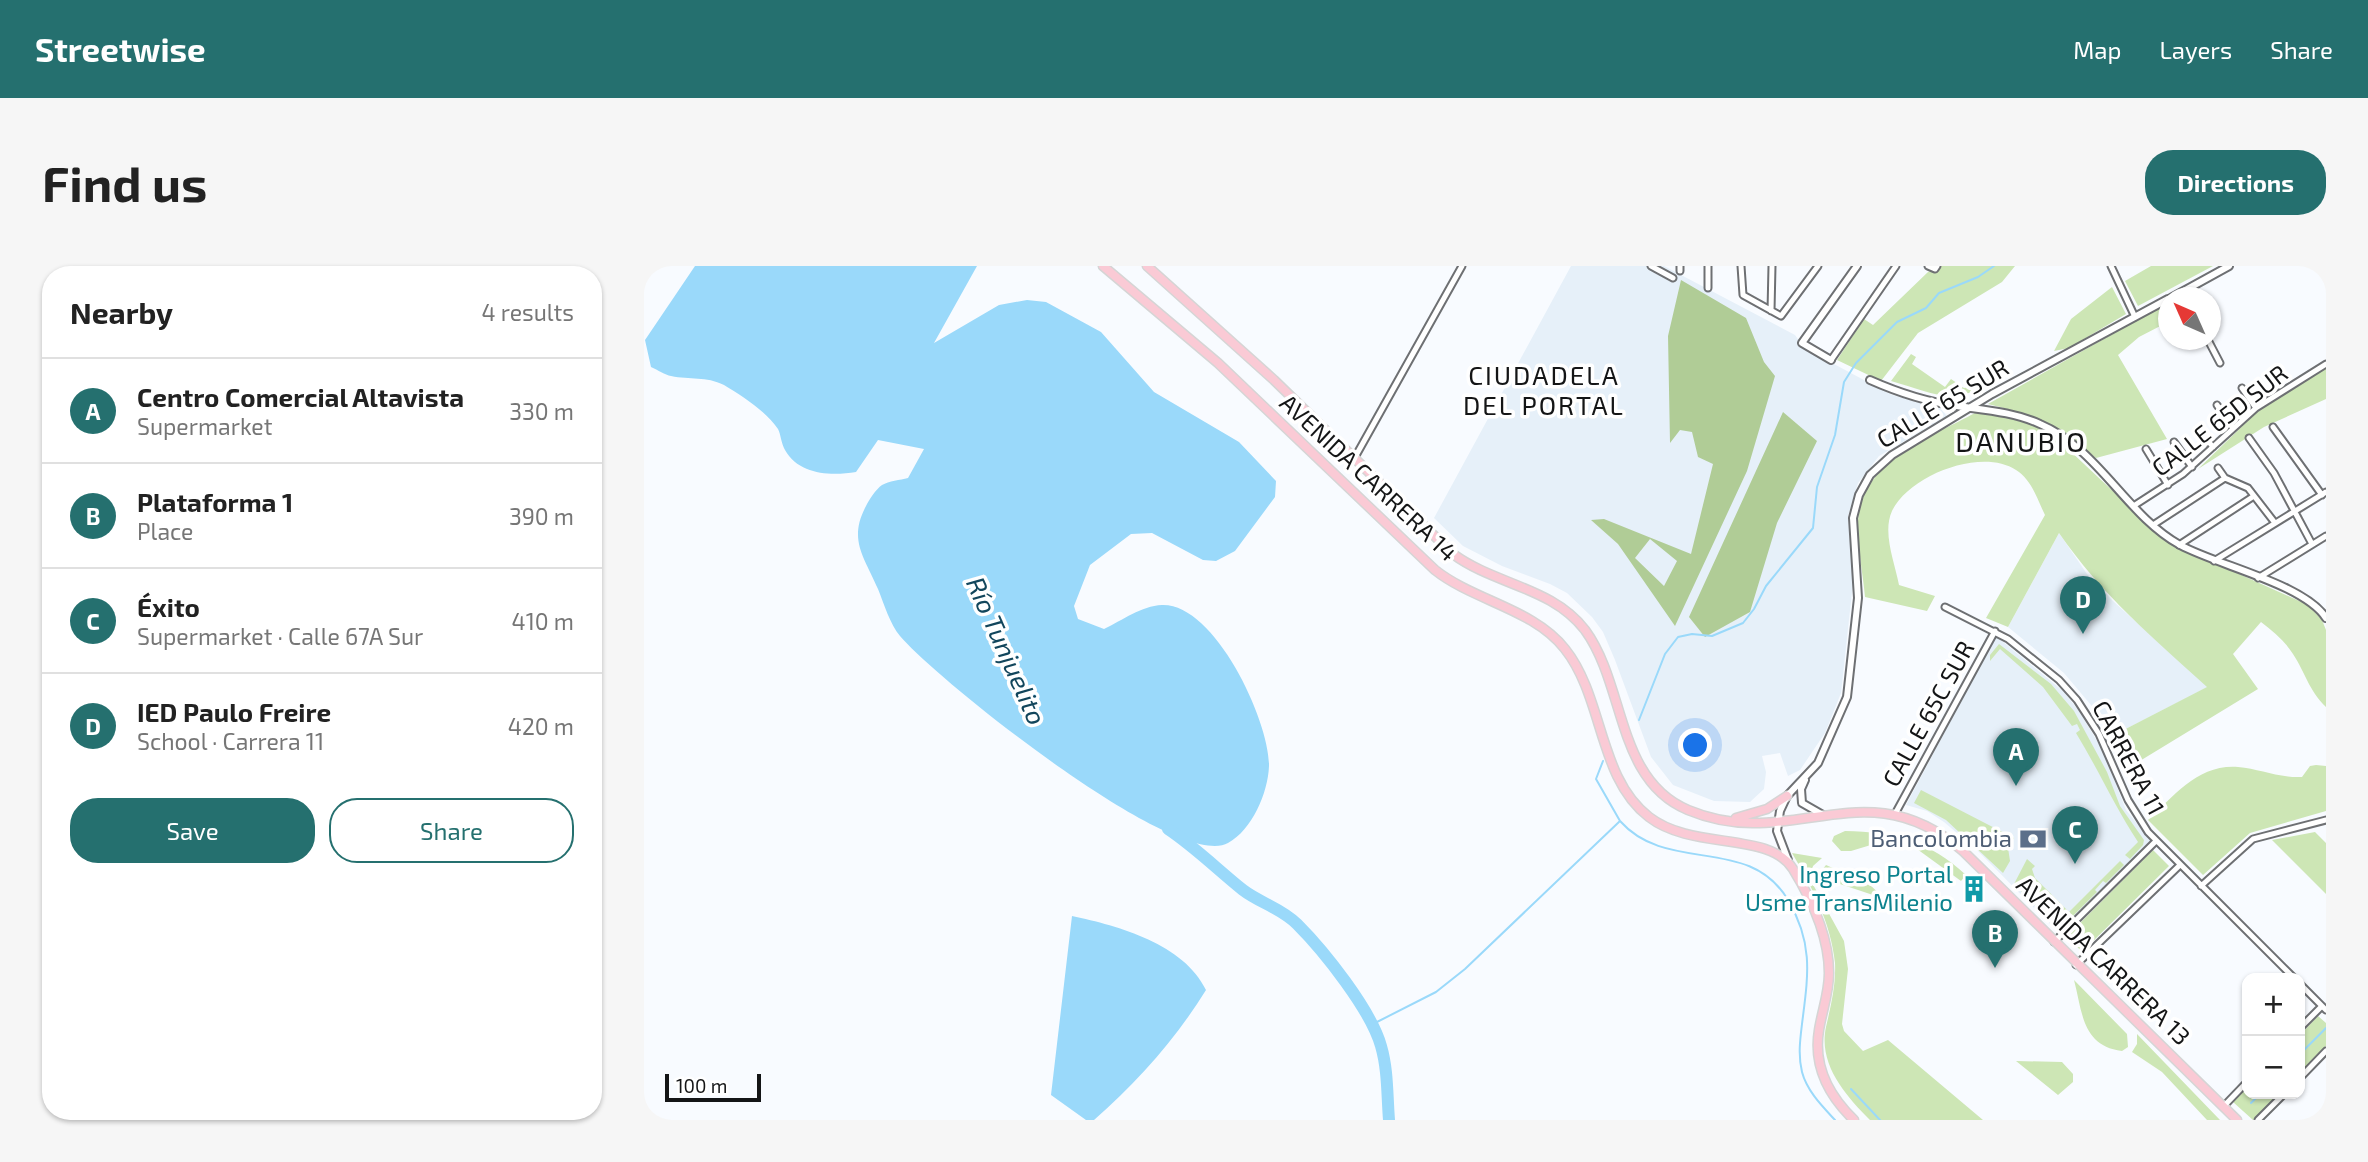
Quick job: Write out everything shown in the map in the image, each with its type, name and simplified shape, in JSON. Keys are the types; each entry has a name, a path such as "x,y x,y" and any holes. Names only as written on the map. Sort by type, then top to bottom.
{"main road":[{"name":"AVENIDA CARRERA 14","path":"1103,266 1219,363 1435,570 1464,589 1538,625 1564,646 1583,678 1622,784 1644,813 1680,834 1768,848 1789,863"},
{"name":"AVENIDA CARRERA 14","path":"1147,266 1274,380 1353,460 1462,561 1549,598 1574,617 1597,652 1634,754 1650,781 1679,805 1726,820 1777,824"},
{"path":"1726,820 1762,811 1787,796"},
{"name":"AVENIDA CARRERA 13","path":"1777,824 1858,810 1895,814 1924,823 1949,839 2236,1120"},
{"path":"1789,863 1816,913 1828,959 1826,1000 1818,1041 1819,1062 1832,1095 1854,1120"}],"street":[{"path":"644,272 649,266"},
{"path":"1353,460 1462,266"},
{"path":"1651,266 1673,278"},
{"path":"1708,266 1708,288"},
{"path":"1741,266 1743,295 1781,316 1818,266"},
{"path":"1857,266 1802,343 1832,360 1896,266"},
{"path":"2111,266 2135,317"},
{"name":"CALLE 65 SUR","path":"2197,287 2229,266"},
{"path":"1772,311 1773,267"},
{"name":"CALLE 65 SUR","path":"1777,824 1787,796 1808,776 1823,755 1847,696 1858,608 1853,526 1859,495 1870,475 1883,461 1971,407 2158,305"},
{"path":"2213,350 2220,363"},
{"name":"CALLE 65D SUR","path":"2135,505 2192,467 2256,408 2326,364"},
{"path":"1870,380 1937,401 2029,419 2057,432 2078,448 2153,525 2179,545 2309,598 2326,618"},
{"path":"2242,388 2256,408"},
{"path":"2217,405 2233,428"},
{"path":"2214,561 2324,494 2273,426"},
{"path":"2198,429 2213,447"},
{"path":"2249,438 2297,511 2312,544"},
{"path":"2174,442 2192,467"},
{"path":"2146,449 2168,485"},
{"path":"2218,468 2225,478 2244,485 2275,523"},
{"path":"2153,525 2225,478"},
{"path":"2179,545 2255,496"},
{"path":"2258,578 2326,536"},
{"name":"CARRERA 11","path":"1945,607 1995,631 2040,662 2077,700 2105,746 2133,808 2156,841 2289,973"},
{"name":"CALLE 65C SUR","path":"1895,814 1995,631"},
{"path":"1808,776 1801,789 1802,803 1824,816"},
{"path":"2201,886 2253,839 2326,820"},
{"path":"1777,824 1779,842 1789,863"},
{"path":"2054,942 2156,841"},
{"path":"2076,965 2180,865"},
{"path":"2305,989 2324,1008 2305,1024"},
{"path":"2305,1073 2326,1051"},
{"path":"2223,1107 2242,1087"},
{"path":"2258,1120 2279,1099"}],"shaded area":[{"path":"1571,266 1664,266 1795,335 1804,348 1892,395 1940,408 1947,416 1879,456 1858,483 1848,516 1853,583 1841,693 1825,733 1800,770 1788,776 1780,753 1762,756 1766,772 1764,789 1750,802 1714,801 1673,785 1651,757 1615,660 1603,632 1592,617 1567,593 1502,566 1463,546 1434,518"},
{"path":"2059,533 2087,574 2113,601 2208,687 2110,737 2096,711 2064,673 2008,627"},
{"path":"1996,636 2063,691 2079,711 2103,751 2126,810 2152,842 2059,933 1976,849 1944,822 1927,811 1906,805"}],"green space":[{"path":"1941,266 2015,266 2002,282 1918,333 1881,381 1837,360 1864,319 1873,325 1928,272"},
{"path":"2151,266 2213,266 2174,287 2158,287 2158,295 2138,306 2125,281"},
{"path":"1681,280 1746,318 1764,362 1775,376 1747,471 1675,626 1618,544 1591,520 1604,519 1691,554 1713,464 1698,457 1692,432 1680,430 1670,443 1668,336","holes":["1650,539 1677,561 1664,586 1635,558"]},
{"path":"2112,287 2126,314 2069,348 2054,351 2071,319"},
{"path":"2158,309 2158,327 2139,337 2118,355 2167,439 2096,458 2070,437 2046,423 1988,404"},
{"path":"1911,354 1916,357 1912,364 1945,387 1951,379 1964,388 1969,387 1980,374 1992,382 1978,390 1953,396 1931,393 1891,381"},
{"path":"2326,368 2326,399 2264,427 2198,469 2257,412"},
{"path":"1783,412 1817,441 1777,523 1750,612 1705,637 1689,617"},
{"path":"1975,413 2021,419 2050,432 2166,541 2308,605 2322,620 2326,630 2326,707 2311,688 2290,649 2261,622 2233,654 2258,689 2125,770 2110,737 2207,687 2110,596 2059,533 2008,627 1986,618 2045,515 2034,490 2022,474 2002,464 1966,463 1948,468 1914,486 1892,511 1888,529 1899,585 1935,596 1927,611 1865,597 1858,522 1862,501 1871,483 1884,467 1901,454"},
{"path":"1999,644 2051,684 2074,711 2107,772 2120,806 2144,840 2143,845 2130,859 2125,855 2138,842 2076,733 2080,730 2077,724 2072,726 2043,687 2000,649 1990,661 1990,655"},
{"path":"2310,766 2326,766 2326,811 2250,833 2203,875 2148,820 2188,783 2211,771 2238,767 2302,777"},
{"path":"1921,790 2014,838 2008,848 2010,861 2003,873 1946,820 1914,803"},
{"path":"1845,831 1895,836 1925,846 1966,875 1961,881 1906,841 1884,841 1851,851 1841,851 1832,841 1834,836"},
{"path":"2315,832 2326,843 2326,894 2272,840"},
{"path":"2153,850 2169,866 2082,952 2067,936"},
{"path":"1792,853 1822,858 1813,866 1810,879 1844,941 1848,969 1842,1024 1844,1031 1863,1051 1888,1040 1983,1120 1870,1120 1843,1089 1830,1066 1825,1041 1835,979 1833,948 1820,906"},
{"path":"2027,859 2035,866 2032,869 2035,878 2069,912 2120,861 2124,865 2106,883 2103,881 2095,890 2097,892 2065,924 2033,903 2014,884"},
{"path":"1826,865 1869,884 1885,899 1828,880 1822,870"},
{"path":"2074,980 2127,1034 2128,1047 2122,1051 2108,1048 2091,1034 2082,1014"},
{"path":"2318,1016 2326,1023 2326,1046 2305,1068 2305,1036 2305,1030"},
{"path":"2137,1034 2220,1120 2207,1120 2162,1072 2132,1052 2137,1044"},
{"path":"2016,1061 2062,1062 2073,1074 2073,1082 2058,1095"},
{"path":"2242,1093 2242,1099 2274,1099 2253,1120 2233,1102"}],"water":[{"path":"695,266 977,266 934,343 999,305 1027,300 1046,302 1101,332 1154,392 1239,442 1276,481 1275,497 1235,551 1216,561 1203,560 1152,533 1131,534 1090,565 1074,606 1078,619 1104,629 1154,606 1162,605 1182,610 1201,623 1219,643 1250,695 1267,746 1269,766 1262,799 1251,820 1237,837 1228,843 1201,844 1160,829 1111,802 1006,728 959,691 900,636 890,620 863,557 858,529 866,506 875,492 885,484 908,478 924,449 878,440 856,472 816,472 798,465 785,450 773,422 731,389 711,380 678,377 651,367 645,340"},
{"path":"1072,916 1110,925 1166,949 1196,974 1206,990 1155,1059 1094,1120 1086,1120 1051,1095"}],"waterway":[{"path":"1639,720 1665,654 1678,637 1692,634 1712,636 1743,623 1766,586 1813,528 1817,487 1835,435 1844,382 1856,363 1897,322 1926,308 1939,293 1978,277 1994,266"},
{"path":"1373,1024 1436,992 1465,969 1620,821 1596,779 1603,761"},
{"path":"1620,821 1639,837 1661,847 1730,860 1752,867 1772,880 1788,900 1802,931 1807,960 1800,1048 1802,1072 1811,1092 1835,1120"},
{"name":"Río Tunjuelito","path":"1168,829 1243,890 1291,918 1333,965 1376,1032 1386,1073 1389,1120"},
{"path":"2305,1049 2326,1028"},
{"path":"1851,1089 1880,1120"},
{"path":"2251,1103 2255,1099"}],"place":[{"name":"IED Paulo Freire","path":"2083,634"},
{"name":"Centro Comercial Altavista","path":"2016,786"},
{"name":"Bancolombia","path":"2033,839"},
{"name":"Éxito","path":"2075,864"},
{"name":"Ingreso Portal Usme TransMilenio","path":"1974,889"},
{"name":"Plataforma 1","path":"1995,968"}],"district":[{"name":"CIUDADELA DEL PORTAL","path":"1544,391"},
{"name":"DANUBIO","path":"2021,442"}]}
